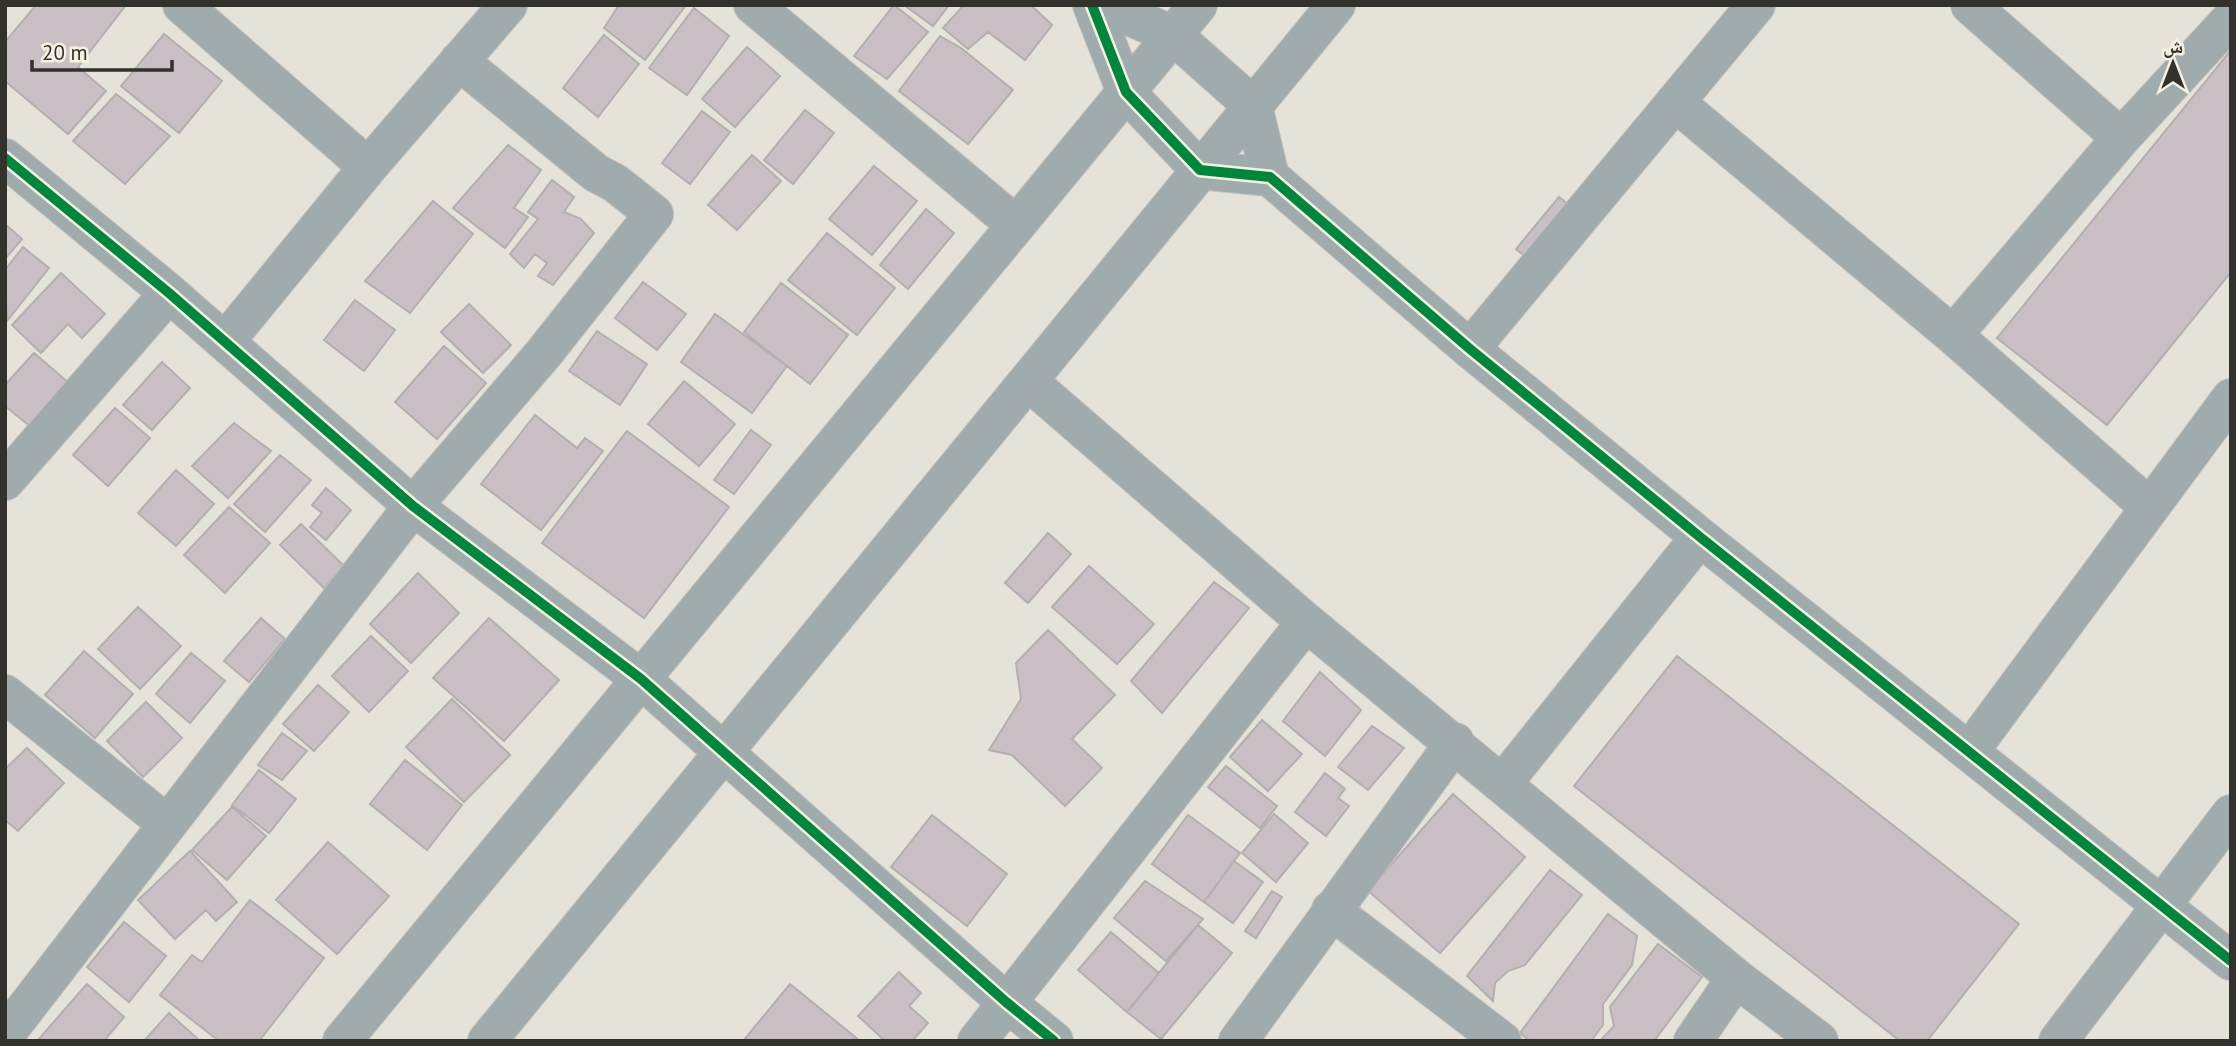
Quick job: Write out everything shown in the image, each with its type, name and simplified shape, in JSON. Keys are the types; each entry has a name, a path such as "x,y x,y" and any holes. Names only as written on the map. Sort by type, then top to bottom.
{"street":[{"path":"182,5 368,167"},
{"path":"225,342 368,167 508,5"},
{"path":"752,5 1016,225"},
{"path":"1092,5 1126,92 1200,170 1270,177 1469,349 2231,961"},
{"path":"1103,5 1173,35 1253,106 1270,177"},
{"path":"342,1041 1198,5"},
{"path":"487,1041 1336,5"},
{"path":"1469,349 1756,5"},
{"path":"1970,5 2121,138"},
{"path":"1953,335 2121,138 2231,19"},
{"path":"5,1035 166,823 414,506 544,353 654,214 615,183 596,173 459,61"},
{"path":"1675,102 1953,335 2148,506"},
{"path":"5,158 169,293 414,506 641,679 1006,1002 1054,1041"},
{"path":"5,481 169,293"},
{"path":"1028,382 1306,622 1455,742 1736,978 1819,1041"},
{"path":"1969,751 2148,506 2231,398"},
{"path":"1503,783 1700,537"},
{"path":"977,1041 1306,622"},
{"path":"5,694 166,823"},
{"path":"1238,1041 1455,742"},
{"path":"2058,1041 2231,814"},
{"path":"1331,910 1502,1041"},
{"path":"1693,1041 1736,978"}],"building":[{"path":"36,5 126,5 78,67 106,91 68,134 5,81 5,42"},
{"path":"619,5 686,5 645,60 604,28"},
{"path":"894,5 928,32 887,79 854,56"},
{"path":"904,5 949,5 933,26"},
{"path":"964,5 1031,5 1052,25 1025,60 988,32 968,49 943,28"},
{"path":"694,8 729,36 687,95 649,68"},
{"path":"164,34 222,81 179,133 121,86"},
{"path":"604,35 639,64 598,117 563,88"},
{"path":"940,36 961,48 1013,90 968,144 899,91"},
{"path":"747,47 780,76 735,127 702,99"},
{"path":"2231,50 2231,272 2107,425 1997,338"},
{"path":"116,94 170,136 125,184 73,141"},
{"path":"805,110 834,133 793,184 764,160"},
{"path":"702,111 730,132 690,184 662,163"},
{"path":"508,145 541,170 514,208 528,217 505,248 453,208"},
{"path":"752,155 781,181 737,230 708,205"},
{"path":"874,166 917,201 872,255 829,219"},
{"path":"552,180 574,197 564,212 581,219 594,233 553,285 538,276 547,263 535,254 524,268 510,254 538,219 528,212"},
{"path":"1559,197 1575,210 1532,262 1516,249"},
{"path":"433,201 473,234 410,313 365,281"},
{"path":"926,209 954,233 908,289 880,265"},
{"path":"5,224 22,239 5,259"},
{"path":"827,233 895,288 857,335 788,280"},
{"path":"23,247 49,268 7,321 5,270"},
{"path":"61,273 105,314 82,338 68,324 41,353 12,325"},
{"path":"643,282 686,314 657,350 615,318"},
{"path":"781,283 848,335 810,384 744,332"},
{"path":"355,300 395,330 364,371 324,340"},
{"path":"469,304 511,345 483,373 441,332"},
{"path":"715,314 787,366 752,413 681,362"},
{"path":"597,331 647,364 620,405 569,371"},
{"path":"444,346 486,383 437,439 395,402"},
{"path":"34,353 69,383 31,427 5,406 5,385"},
{"path":"162,362 190,388 152,430 123,405"},
{"path":"684,381 735,424 699,466 648,424"},
{"path":"115,408 150,438 108,486 73,455"},
{"path":"535,415 577,448 585,438 603,451 541,530 481,484"},
{"path":"234,423 271,451 228,498 192,466"},
{"path":"751,430 771,445 734,494 714,480"},
{"path":"627,431 729,507 644,618 542,543"},
{"path":"280,455 311,480 265,532 234,504"},
{"path":"176,470 214,504 176,546 138,513"},
{"path":"326,488 351,510 326,540 310,527 322,513 312,505"},
{"path":"229,507 270,543 225,593 184,555"},
{"path":"301,524 344,566 324,588 280,545"},
{"path":"1048,533 1071,554 1028,603 1005,583"},
{"path":"1089,566 1154,624 1117,664 1052,607"},
{"path":"418,573 459,613 411,663 370,624"},
{"path":"1214,582 1249,608 1162,713 1131,681"},
{"path":"138,607 181,646 140,689 98,649"},
{"path":"261,618 285,639 249,682 224,661"},
{"path":"489,618 559,680 504,741 433,678"},
{"path":"1048,630 1115,695 1072,739 1102,768 1065,806 1012,755 989,750 1021,699 1016,663"},
{"path":"371,636 408,671 369,712 332,676"},
{"path":"84,651 133,694 95,738 45,695"},
{"path":"191,653 225,681 190,723 156,694"},
{"path":"1677,656 2019,924 1927,1041 1900,1041 1574,786"},
{"path":"1320,672 1361,710 1325,756 1283,721"},
{"path":"318,685 349,712 314,751 283,724"},
{"path":"452,699 510,755 464,802 406,747"},
{"path":"146,702 182,738 143,777 107,741"},
{"path":"1262,720 1302,754 1268,791 1230,757"},
{"path":"1372,726 1404,748 1368,790 1338,767"},
{"path":"282,733 307,751 282,780 258,765"},
{"path":"27,748 64,783 18,831 5,820 5,769"},
{"path":"405,760 462,805 427,850 370,804"},
{"path":"1226,766 1277,806 1260,828 1208,787"},
{"path":"259,770 296,799 269,833 232,805"},
{"path":"1325,773 1345,789 1338,798 1349,806 1326,836 1295,812"},
{"path":"1453,794 1525,857 1440,953 1368,891"},
{"path":"232,807 266,836 227,880 192,850"},
{"path":"1274,814 1308,843 1276,882 1242,853"},
{"path":"932,815 1007,874 967,926 891,867"},
{"path":"1188,815 1240,853 1204,902 1152,864"},
{"path":"328,842 389,896 337,954 276,900"},
{"path":"190,851 237,902 216,921 206,910 175,939 138,900"},
{"path":"1234,861 1263,882 1233,923 1204,902"},
{"path":"1550,870 1582,895 1525,965 1508,971 1495,983 1493,1001 1467,976"},
{"path":"1145,881 1203,919 1166,961 1114,918"},
{"path":"1272,891 1282,897 1256,938 1245,931"},
{"path":"250,900 324,958 259,1041 219,1041 160,995 192,955 202,962"},
{"path":"1608,914 1637,936 1632,965 1603,1004 1603,1025 1591,1041 1530,1041 1520,1033"},
{"path":"124,922 166,956 129,1002 87,967"},
{"path":"1198,925 1232,953 1161,1039 1127,1012"},
{"path":"1111,932 1159,973 1127,1012 1078,970"},
{"path":"1658,944 1702,977 1654,1041 1600,1041 1614,1026 1610,1007"},
{"path":"899,972 921,993 909,1006 928,1023 912,1041 885,1041 858,1016"},
{"path":"87,984 124,1017 104,1041 37,1041"},
{"path":"790,984 860,1041 743,1041"},
{"path":"169,1013 200,1041 144,1041"}],"cycle path":[{"path":"1092,5 1126,92 1200,170 1270,177 1470,349 1700,537 2231,961"},
{"path":"5,158 169,293 413,506 641,679 1006,1002 1054,1041"}]}
